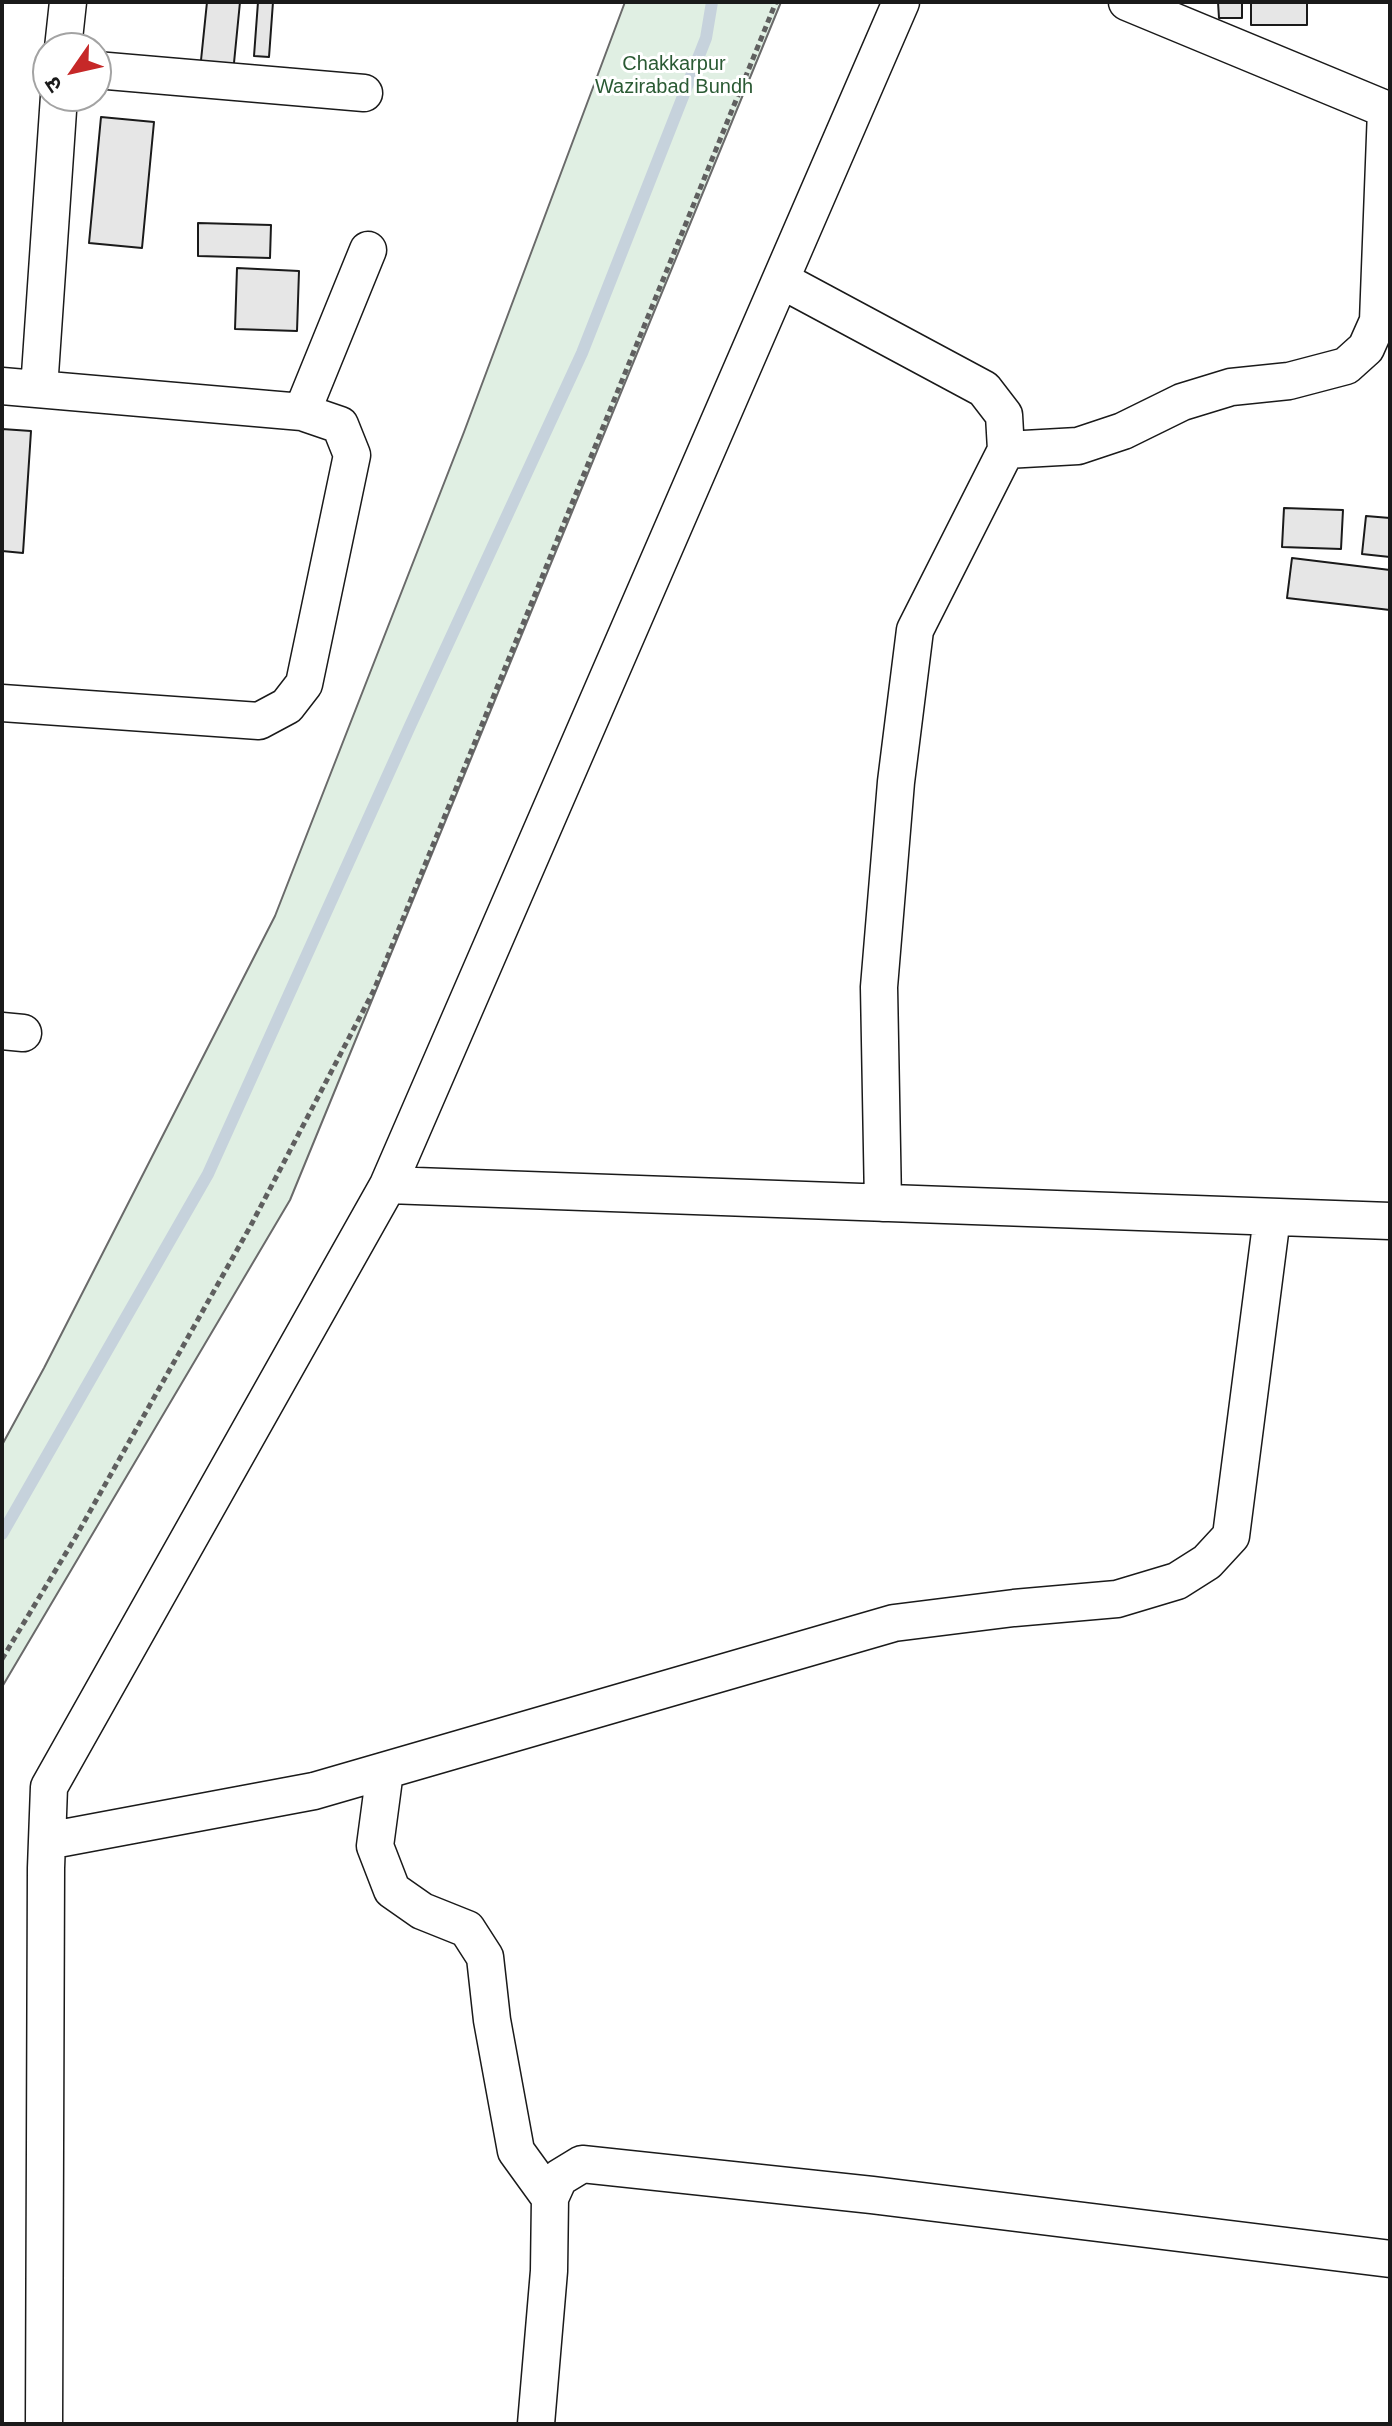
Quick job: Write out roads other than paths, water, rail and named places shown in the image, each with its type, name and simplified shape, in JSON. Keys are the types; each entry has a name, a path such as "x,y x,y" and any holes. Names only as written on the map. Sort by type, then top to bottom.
{"street":[{"path":"65,32 68,2"},
{"path":"44,2424 49,1787 388,1185 901,2"},
{"path":"1006,450 1078,446 1123,431 1182,402 1231,387 1289,381 1346,366 1366,348 1378,321 1388,110 1127,2"},
{"path":"112,71 364,93"},
{"path":"39,389 58,112"},
{"path":"302,412 368,250"},
{"path":"781,280 984,389 1004,415 1006,450 915,630 896,782 879,987 883,1203"},
{"path":"2,386 302,412 340,425 352,455 304,684 287,706 259,721 2,703"},
{"path":"388,1185 1390,1221"},
{"path":"47,1841 314,1791 894,1623 1117,1599 1177,1581 1207,1562 1231,1536 1272,1217"},
{"path":"385,1771 375,1846 392,1890 422,1911 467,1929 485,1957 492,2020 516,2151 550,2198"},
{"path":"536,2424 549,2271 550,2198 559,2178 582,2164 872,2195 1390,2259"}],"waterway":[{"path":"2,1534 208,1174 582,353 706,38 712,2"}],"park label":[{"name":"Chakkarpur Wazirabad Bundh","path":"674,76"}]}
